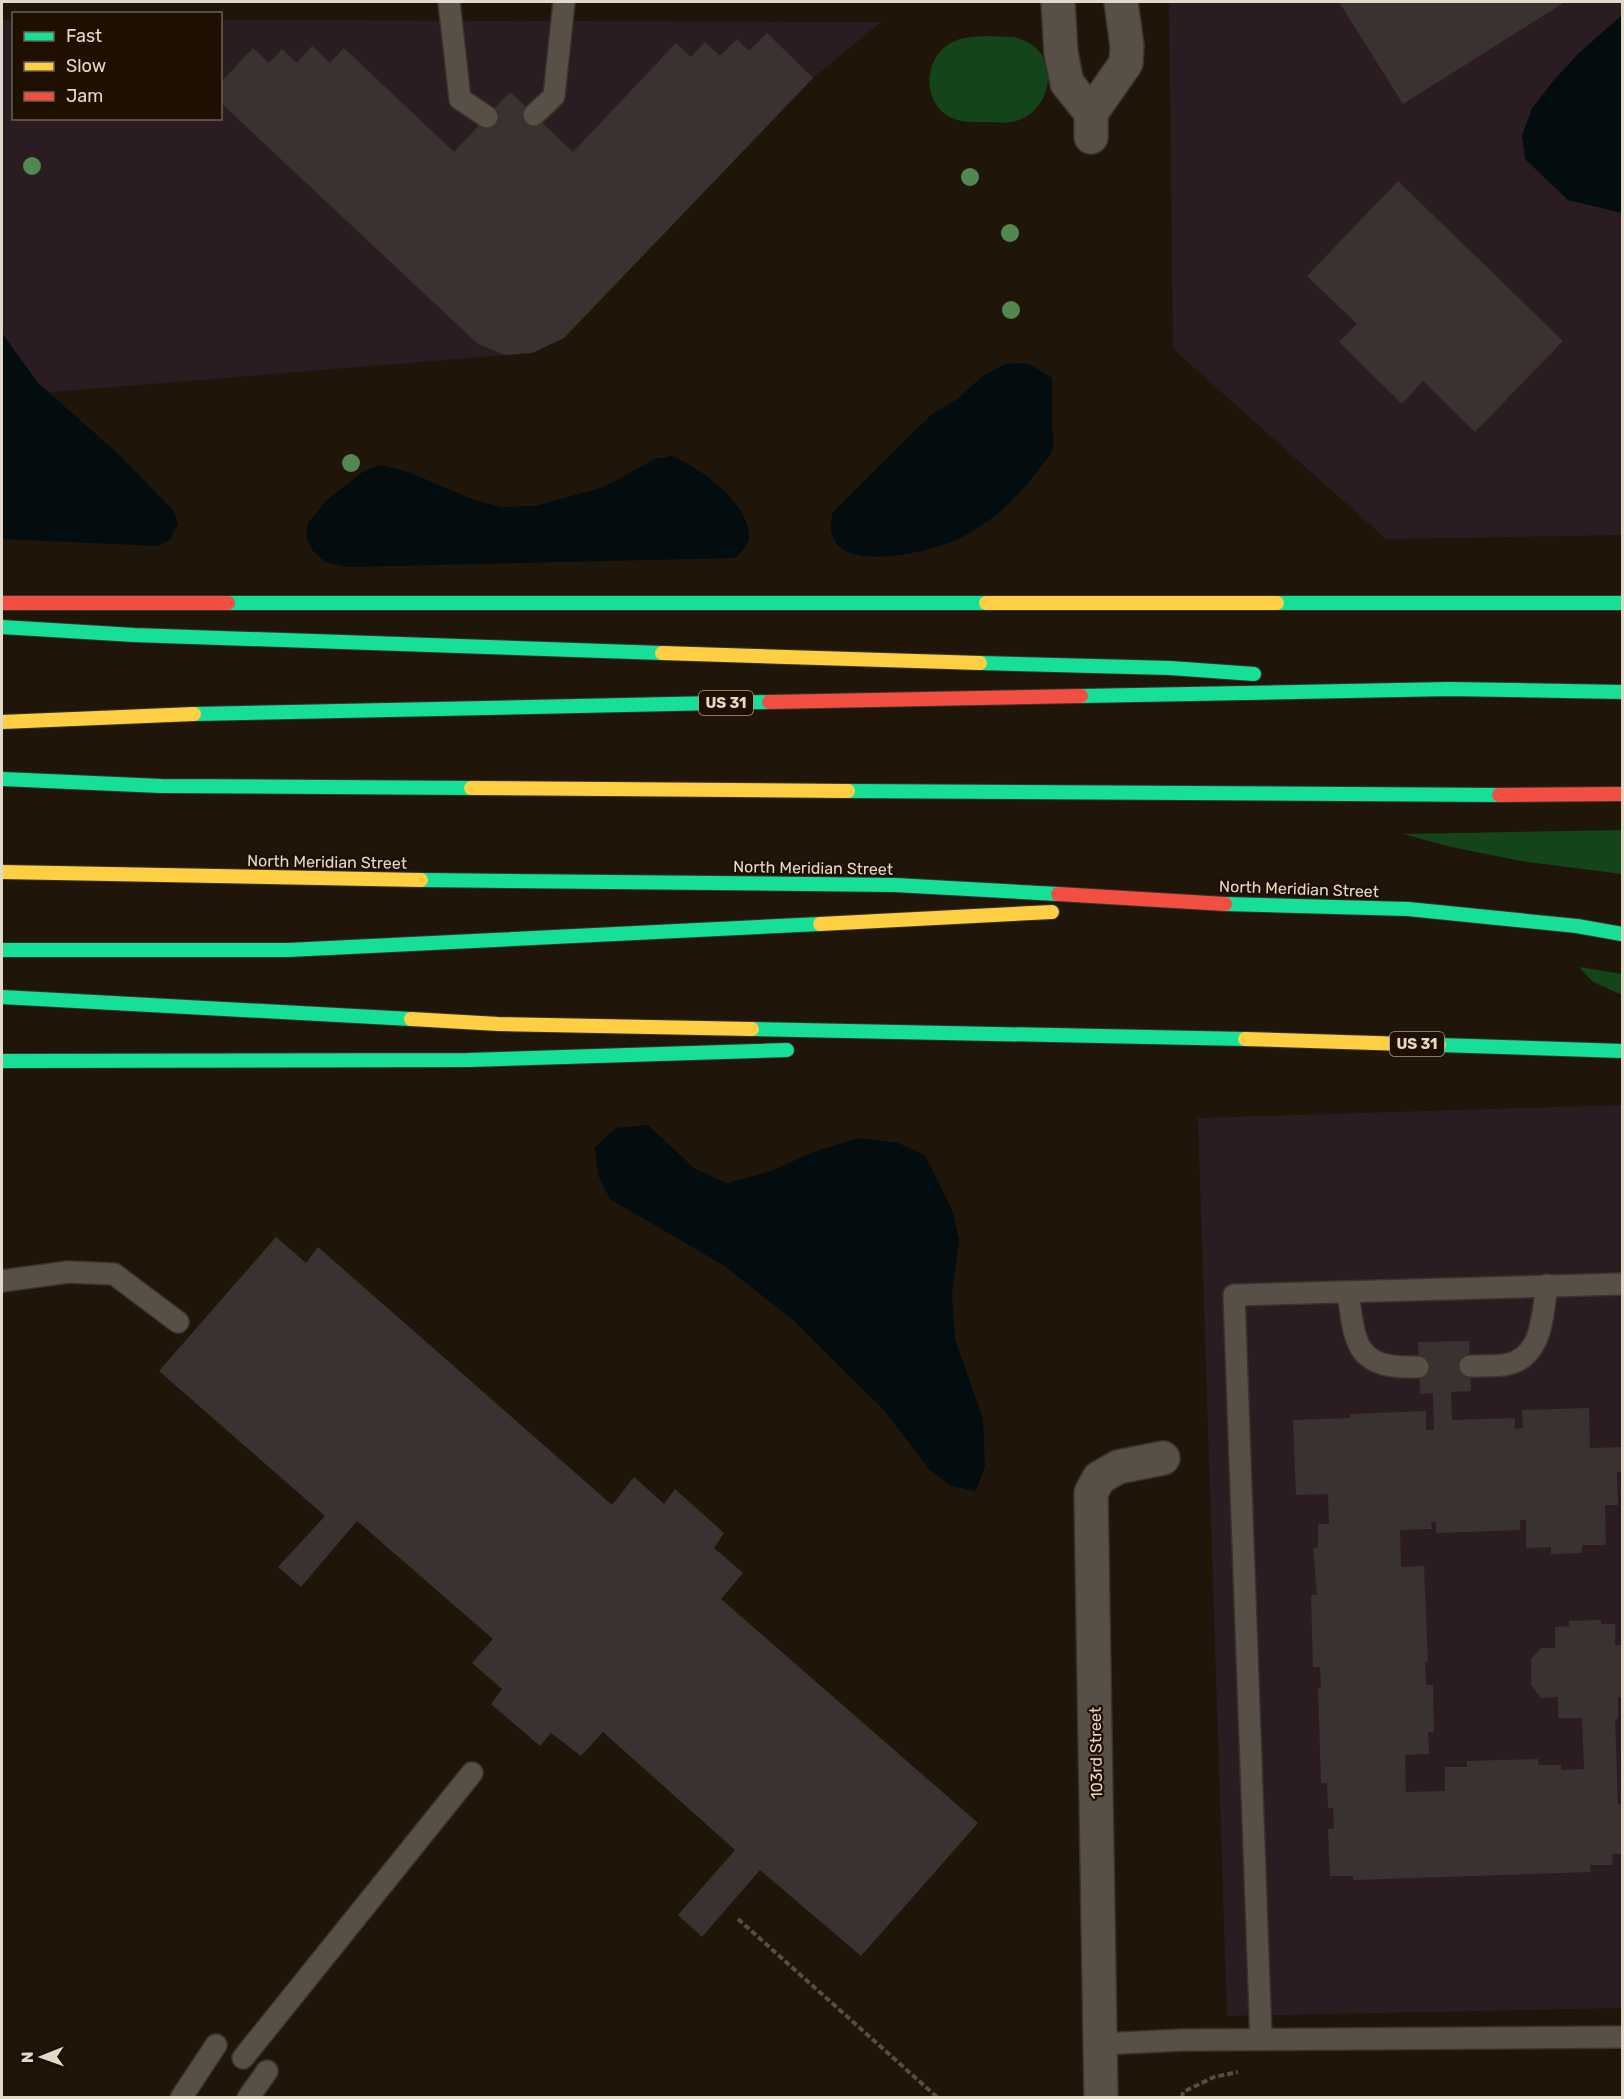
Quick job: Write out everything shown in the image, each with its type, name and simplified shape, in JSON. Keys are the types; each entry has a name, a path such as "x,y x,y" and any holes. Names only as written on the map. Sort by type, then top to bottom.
{"highway":[{"path":"2,603 1623,603"},
{"path":"2,627 134,635 828,659 1170,668 1263,675"},
{"path":"1310,678 1450,689"},
{"name":"US 31","path":"2,722 183,714 1450,689 1623,692"},
{"path":"2,779 161,786 1434,796 1623,794"},
{"name":"North Meridian Street","path":"2,872 417,880 895,885 1228,904 1408,909 1576,926 1623,934"},
{"path":"1097,910 1228,904"},
{"path":"2,950 288,950 1061,912"},
{"path":"2,997 498,1024 1211,1038"},
{"name":"US 31","path":"924,1046 1211,1038 1623,1051"},
{"path":"2,1061 468,1060 804,1050"}],"street":[{"path":"1058,2 1067,83 1091,125 1126,63 1127,46 1121,2"},
{"name":"103rd Street","path":"1101,2097 1091,1493 1099,1478 1118,1467 1163,1458"}],"lane":[{"path":"449,2 460,99 487,117"},
{"path":"534,115 554,96 564,2"},
{"path":"2,1281 68,1272 114,1274 178,1322"},
{"path":"1261,2039 1234,1295 1623,1284"},
{"path":"1470,1366 1505,1365 1530,1353 1538,1336 1547,1285"},
{"path":"1348,1292 1353,1332 1358,1345 1365,1354 1382,1365 1418,1367"},
{"path":"243,2058 472,1773"},
{"path":"1100,2044 1184,2040 1623,2037"},
{"path":"181,2097 216,2045"},
{"path":"248,2097 267,2071"}],"path":[{"path":"738,1918 938,2097"}],"shaded area":[{"path":"1169,2 1622,2 1622,535 1386,539 1173,349"},
{"path":"1622,15 1622,213 1568,200 1525,159 1522,136 1532,108 1554,80 1578,54"},
{"path":"2,20 12,20 12,120 222,120 222,20 881,22 813,78 564,338 532,353 2,396"},
{"path":"2,333 38,383 115,451 174,511 178,524 170,540 157,546 2,539"},
{"path":"1005,364 1031,365 1052,378 1053,448 1048,458 1019,494 981,526 943,545 922,551 876,557 856,554 840,547 832,533 833,512 931,415 957,399 984,375"},
{"path":"672,456 708,477 731,498 740,510 746,522 749,538 745,548 735,558 347,567 325,562 313,551 306,538 308,523 328,499 364,471 381,465 408,472 477,501 502,507 535,506 604,487 655,459"},
{"path":"1622,1105 1622,2008 1227,2016 1198,1118"},
{"path":"648,1125 695,1169 727,1183 771,1171 816,1151 859,1138 898,1143 925,1155 952,1210 959,1239 952,1295 955,1339 983,1419 985,1466 976,1491 951,1486 929,1469 883,1409 791,1318 723,1265 610,1199 598,1175 595,1147 616,1128"}],"green space":[{"path":"969,37 1014,37 1038,50 1047,70 1046,91 1035,109 1016,121 1000,123 962,121 948,116 939,108 933,99 930,77 937,55 945,47"},
{"path":"1622,830 1622,874 1521,861 1451,847 1403,834"},
{"path":"1579,967 1622,974 1622,995 1593,982"}],"building":[{"path":"1339,2 1565,2 1403,104"},
{"path":"767,33 813,78 564,338 532,353 505,355 478,344 222,104 222,81 253,48 269,63 282,49 297,63 312,46 330,63 344,48 454,152 510,92 573,152 676,43 691,57 705,42 720,56 737,39 749,51"},
{"path":"1398,181 1563,341 1475,432 1423,381 1402,404 1339,342 1357,324 1307,276"},
{"path":"276,1237 306,1263 318,1247 612,1505 634,1477 664,1504 675,1489 724,1533 714,1548 743,1573 721,1599 978,1823 861,1956 760,1870 702,1937 678,1915 735,1850 603,1732 581,1756 551,1733 540,1746 491,1704 502,1689 472,1663 493,1639 357,1521 301,1587 278,1567 325,1516 159,1371"},
{"path":"1469,1341 1471,1391 1451,1392 1452,1420 1515,1418 1515,1429 1523,1428 1522,1410 1589,1408 1590,1448 1622,1447 1622,1472 1617,1472 1618,1505 1605,1505 1606,1545 1582,1545 1582,1553 1551,1554 1551,1547 1526,1548 1526,1520 1520,1520 1520,1530 1436,1533 1436,1522 1431,1522 1432,1529 1400,1530 1401,1567 1424,1566 1428,1662 1425,1662 1426,1685 1433,1685 1434,1732 1428,1732 1429,1754 1405,1755 1406,1792 1445,1791 1445,1767 1467,1767 1467,1761 1538,1759 1538,1765 1561,1765 1561,1770 1584,1769 1582,1718 1558,1718 1558,1697 1541,1698 1531,1685 1531,1659 1541,1648 1555,1648 1555,1627 1569,1626 1569,1621 1601,1620 1601,1624 1615,1624 1615,1645 1621,1645 1622,1669 1622,1697 1618,1697 1618,1719 1615,1719 1618,1804 1622,1804 1622,1854 1612,1854 1613,1865 1590,1865 1591,1872 1353,1880 1353,1876 1330,1876 1328,1829 1334,1829 1333,1808 1328,1808 1327,1783 1321,1783 1318,1688 1321,1688 1320,1667 1313,1667 1311,1595 1317,1595 1313,1548 1318,1548 1318,1524 1329,1524 1328,1494 1296,1495 1293,1420 1350,1418 1350,1414 1426,1411 1426,1430 1434,1430 1433,1393 1420,1394 1418,1342"}],"traffic: fast":[{"path":"228,603 986,603"},
{"path":"1277,603 1622,603"},
{"path":"2,627 134,635 662,653"},
{"path":"980,663 1170,668 1254,674"},
{"path":"1081,696 1450,689 1622,692"},
{"path":"194,714 769,702"},
{"path":"2,779 161,786 471,788"},
{"path":"848,791 1499,795"},
{"path":"421,880 895,885 1058,894"},
{"path":"1225,904 1408,909 1577,926 1622,934"},
{"path":"2,950 288,950 820,924"},
{"path":"2,997 411,1019"},
{"path":"752,1029 1245,1039"},
{"path":"1439,1045 1622,1051"},
{"path":"2,1061 468,1060 787,1050"}],"traffic: slow":[{"path":"986,603 1277,603"},
{"path":"662,653 980,663"},
{"path":"2,722 194,714"},
{"path":"471,788 848,791"},
{"path":"2,872 421,880"},
{"path":"820,924 1052,912"},
{"path":"411,1019 498,1024 752,1029"},
{"path":"1245,1039 1439,1045"}],"traffic: jam":[{"path":"2,603 228,603"},
{"path":"769,702 1081,696"},
{"path":"1499,795 1622,794"},
{"path":"1058,894 1225,904"}]}
